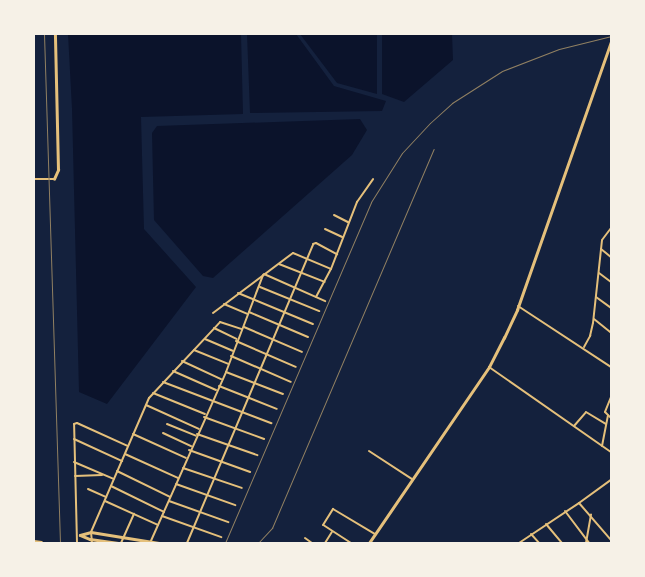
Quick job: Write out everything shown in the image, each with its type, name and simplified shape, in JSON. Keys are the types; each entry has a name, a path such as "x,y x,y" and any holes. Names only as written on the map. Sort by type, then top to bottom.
{"main road":[{"path":"34,179 54,179 58,170 55,34"},
{"path":"369,543 489,367 518,306 611,41"},
{"path":"120,543 90,539 80,535 91,532 160,543"},
{"path":"34,541 41,542"}],"street":[{"path":"316,297 331,269 342,237 358,199 373,179"},
{"path":"334,216 348,222"},
{"path":"584,347 590,336 594,319 602,240 611,228"},
{"path":"325,229 342,237"},
{"path":"187,543 247,396 280,325 315,243 337,254"},
{"path":"601,249 611,257"},
{"path":"213,313 293,253 308,258 331,269"},
{"path":"279,264 325,282"},
{"path":"599,273 611,282"},
{"path":"150,542 169,501 204,416 221,379 226,372 232,351 243,328 264,275"},
{"path":"264,275 326,301"},
{"path":"260,287 319,311"},
{"path":"238,293 313,324"},
{"path":"596,297 611,308"},
{"path":"224,304 308,337"},
{"path":"518,306 584,347 611,367"},
{"path":"594,319 611,333"},
{"path":"92,543 90,539 91,532 146,405 153,393 214,328 222,321 302,352"},
{"path":"214,328 296,367"},
{"path":"205,339 232,351"},
{"path":"194,350 228,364"},
{"path":"231,356 291,382"},
{"path":"182,361 221,379"},
{"path":"489,367 611,452"},
{"path":"173,371 216,390"},
{"path":"226,372 283,394"},
{"path":"163,382 211,402 271,423"},
{"path":"219,386 277,409"},
{"path":"153,393 204,416 264,439"},
{"path":"611,397 605,410 611,418"},
{"path":"146,405 199,429"},
{"path":"574,426 586,412 606,424"},
{"path":"602,446 608,416"},
{"path":"78,543 73,426 77,423 128,446"},
{"path":"167,424 227,446 257,455"},
{"path":"163,433 192,446"},
{"path":"133,434 186,458"},
{"path":"74,439 122,461"},
{"path":"189,450 250,472"},
{"path":"369,450 412,479"},
{"path":"125,454 178,478"},
{"path":"74,462 114,480"},
{"path":"183,468 242,488"},
{"path":"117,471 170,497"},
{"path":"75,476 104,475"},
{"path":"521,542 611,480"},
{"path":"176,484 235,505"},
{"path":"111,486 164,512"},
{"path":"88,489 106,497"},
{"path":"104,501 158,525"},
{"path":"169,501 228,522"},
{"path":"579,503 592,514 611,540"},
{"path":"351,543 332,532 323,524 334,508 375,534"},
{"path":"565,511 589,543"},
{"path":"120,543 134,514"},
{"path":"586,543 592,514"},
{"path":"162,516 194,529 221,537"},
{"path":"546,524 562,543"},
{"path":"325,543 332,532"},
{"path":"531,534 539,543"},
{"path":"305,538 312,543"}],"water":[{"path":"68,34 241,34 243,114 141,117 144,229 196,287 107,404 79,392 72,109"},
{"path":"247,34 296,34 334,86 386,101 382,111 250,113"},
{"path":"300,34 377,34 377,94 337,83"},
{"path":"382,34 452,34 453,60 404,102 382,94"},
{"path":"360,119 367,130 352,155 213,278 203,276 154,220 152,133 157,126"}],"railway":[{"path":"44,34 60,543"},
{"path":"225,543 371,202 402,153 430,123 452,103 502,71 559,49 611,36"},
{"path":"258,543 272,528 434,149"}]}
